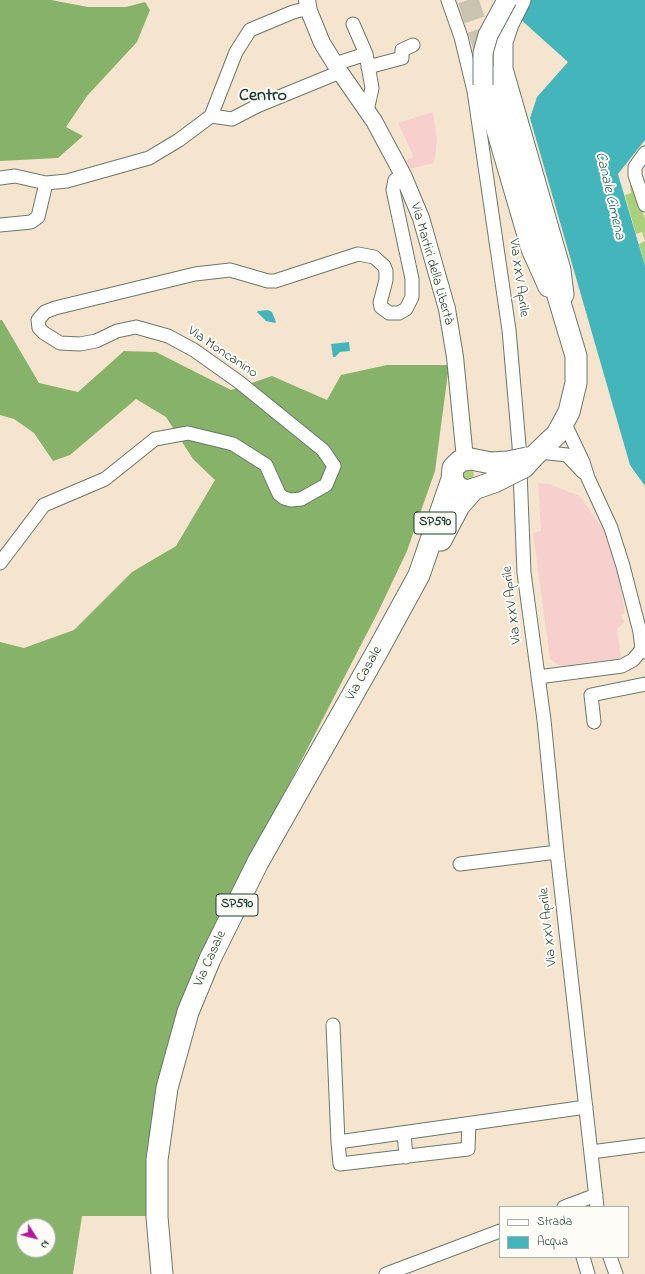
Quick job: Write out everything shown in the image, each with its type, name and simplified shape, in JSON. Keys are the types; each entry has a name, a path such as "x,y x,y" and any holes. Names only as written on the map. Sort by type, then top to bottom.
{"main road":[{"path":"479,474 508,462 537,454 557,434 564,422 573,398 577,369 574,344 568,324 488,81 483,53 488,35 508,0"},
{"path":"521,0 509,24 503,42 502,58 505,79 561,270 568,324"},
{"name":"SP590","path":"422,568 429,542 452,479 454,484 463,490 479,474"},
{"name":"SP590","path":"422,568 438,545 459,506 479,474"},
{"name":"Via Casale","path":"162,1274 157,1217 157,1160 167,1088 188,1012 210,959 258,862 378,650 422,568"}],"street":[{"name":"Via XXV Aprile","path":"448,1 461,37 474,91 509,330 520,445 524,573 553,799 557,852 597,1201"},
{"path":"0,178 15,176 46,183 67,180 149,158 179,140 211,116 236,52 250,30 287,14 308,2"},
{"name":"Via Martiri della Libertà","path":"308,2 322,43 337,68 367,111 403,176 420,218 447,309 479,474"},
{"path":"353,24 367,60 372,88 367,111"},
{"path":"211,116 232,119 337,68 367,60 402,58 402,50 413,45"},
{"path":"645,153 635,167 635,175 645,205"},
{"name":"Via Moncanino","path":"0,562 44,505 105,479 155,439 188,433 233,444 266,465 279,494 284,498 291,500 301,499 326,485 334,466 323,450 239,382 194,350 168,336 136,327 117,331 96,341 80,344 60,343 39,328 38,320 45,312 55,308 195,274 230,270 268,281 275,281 358,254 374,257 384,266 386,280 381,307 389,313 399,313 406,308 412,297 412,279 393,190 395,180 403,176"},
{"path":"0,224 31,222 38,217 46,183"},
{"path":"538,676 622,666 634,660 644,650 623,566 611,528 564,422"},
{"path":"537,454 567,455 588,478"},
{"path":"594,722 591,695 645,684"},
{"path":"460,864 557,852"},
{"path":"333,1025 340,1164 468,1149 469,1124"},
{"path":"338,1142 586,1107"},
{"path":"404,1133 406,1157"},
{"path":"591,1152 645,1145"},
{"path":"570,1206 597,1201"},
{"path":"386,1274 499,1231"},
{"path":"582,1258 588,1274"},
{"path":"610,1258 616,1274"}],"shaded area":[{"path":"433,112 437,140 434,163 408,169 405,161 414,157 398,123"},
{"path":"538,483 549,484 580,496 606,534 619,576 625,613 621,615 624,622 617,629 621,658 560,666 550,659 533,533 541,531"}],"green space":[{"path":"0,0 51,0 88,7 126,7 145,2 150,10 137,42 87,96 66,127 83,136 58,158 0,161"},
{"path":"633,184 645,219 645,241 642,232 636,234 625,195 631,193 630,185"},
{"path":"645,241 645,266 639,244"},
{"path":"0,320 2,320 39,383 78,392 124,351 156,352 231,390 272,376 327,400 341,375 387,365 449,365 435,471 407,551 379,610 236,887 150,1160 146,1216 82,1216 73,1274 0,1274 0,642 24,648 74,630 132,572 176,546 215,480 193,459 166,417 136,399 70,455 53,461 34,433 14,419 0,415"},
{"path":"466,469 470,469 474,475 470,481 466,481 462,477 462,473"}],"water":[{"name":"Canale Cimena","path":"504,0 645,0 645,140 618,174 645,266 645,486 630,465 530,118 537,97 568,62 519,18"},
{"path":"268,310 272,312 276,322 275,323 266,321 257,312"},
{"path":"349,342 350,351 340,352 333,357 331,344"}],"tunnel":[{"path":"468,0 488,60"}],"district":[{"name":"Centro","path":"263,97"}]}
